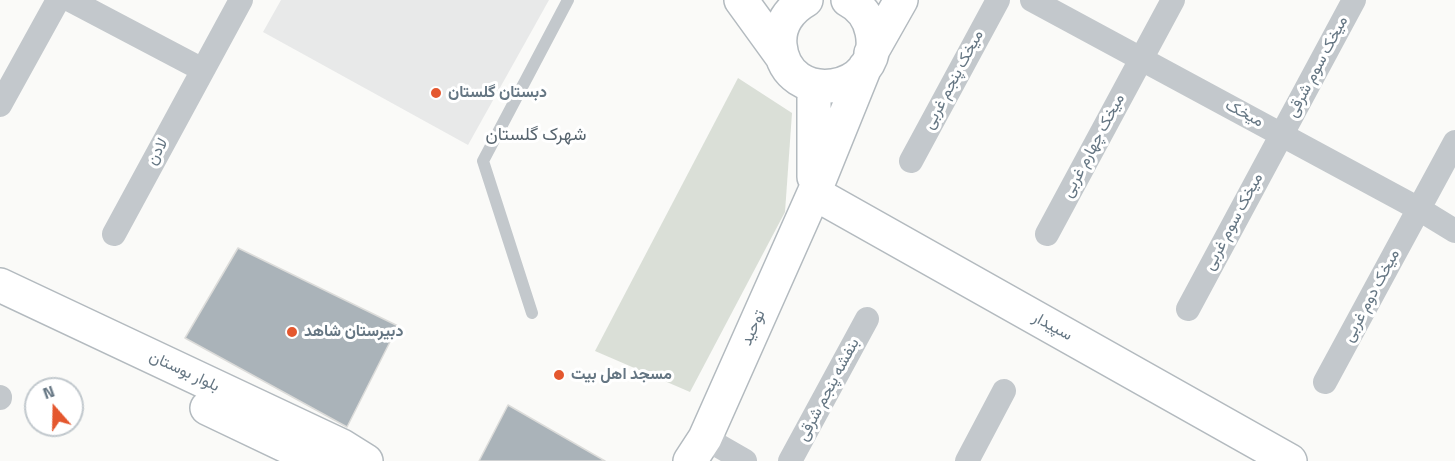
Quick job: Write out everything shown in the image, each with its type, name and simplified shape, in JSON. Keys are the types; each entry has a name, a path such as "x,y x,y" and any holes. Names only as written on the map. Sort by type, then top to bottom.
{"street":[{"path":"0,105 58,0"},
{"path":"70,0 203,70"},
{"name":"لادن","path":"114,234 241,0"},
{"path":"741,0 790,70 801,80 814,86 828,87 843,84 855,77 868,60 873,39 870,25 863,12 852,1"},
{"path":"783,58 780,44 782,29 788,16 806,0"},
{"name":"توحید","path":"698,450 814,193 868,60 901,0"},
{"name":"میخک پنجم غربی","path":"911,161 998,0"},
{"name":"میخک","path":"1032,0 1419,209 1455,231"},
{"name":"میخک چهارم غربی","path":"1047,234 1173,0"},
{"name":"میخک سوم شرقی","path":"1281,135 1354,0"},
{"name":"توحید","path":"814,86 814,193"},
{"name":"میخک سوم غربی","path":"1188,309 1281,135"},
{"name":"میخک دوم غربی","path":"1325,382 1455,142"},
{"name":"سپیدار","path":"814,193 1290,461"},
{"name":"بلوار بوستان","path":"0,285 342,446 366,461"},
{"name":"بلوار بوستان","path":"0,308 318,461"},
{"name":"بنفشه پنجم شرقی","path":"790,461 867,319"},
{"path":"967,461 1004,391"},
{"path":"698,450 745,461"}],"lane":[{"path":"532,313 483,161 568,0"}],"shaded area":[{"name":"دبستان گلستان","path":"281,0 549,0 468,145 263,32"},
{"path":"738,78 792,113 785,212 690,392 595,351"}],"building":[{"name":"دبیرستان شاهد","path":"238,248 398,326 347,427 185,338"},
{"path":"508,405 605,461 479,461"}],"place":[{"name":"دبستان گلستان","path":"436,93"},
{"name":"دبیرستان شاهد","path":"292,332"},
{"name":"مسجد اهل بیت","path":"559,375"}],"district":[{"name":"شهرک گلستان","path":"536,136"}]}
